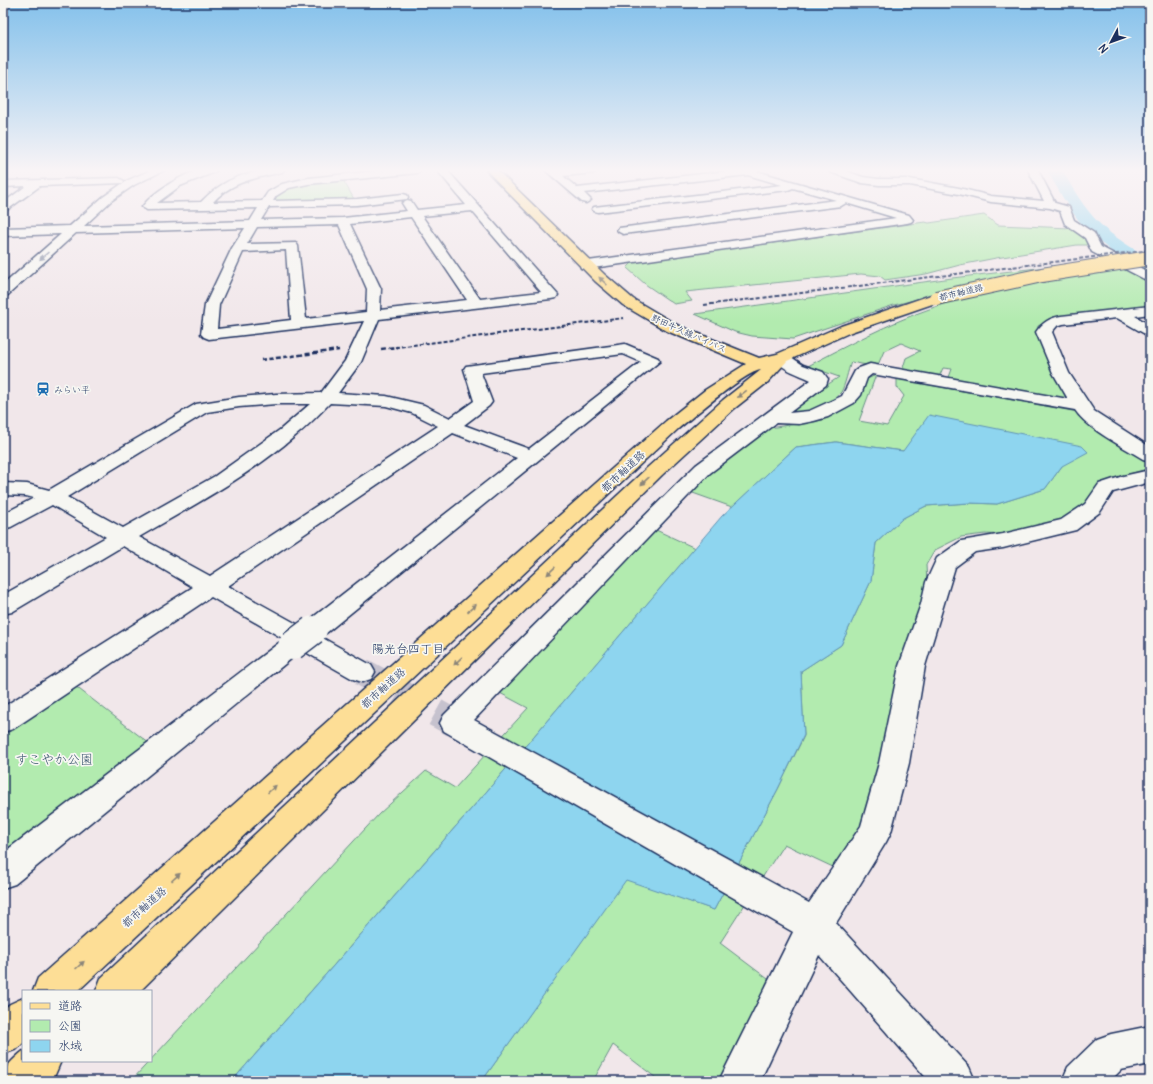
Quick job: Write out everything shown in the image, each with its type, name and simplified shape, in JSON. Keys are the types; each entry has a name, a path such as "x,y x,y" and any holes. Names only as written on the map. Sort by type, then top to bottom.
{"main road":[{"name":"野田牛久線バイパス","path":"542,221 586,265 621,297 654,318 672,328 771,363"},
{"name":"野田牛久線バイパス","path":"600,258 642,296 674,315 722,336 771,363"},
{"name":"都市軸道路","path":"52,990 672,425 711,394 743,372 771,363 846,329 936,298 1031,276 1150,258"},
{"name":"都市軸道路","path":"115,990 655,471 702,429 771,363"},
{"path":"3,1035 22,1018"},
{"path":"20,1081 40,1062"}],"street":[{"path":"3,292 69,225 75,221"},
{"path":"255,221 238,248 212,305 209,334 551,295 486,221"},
{"path":"3,606 222,480 288,433 326,398 353,362 373,316 374,289 342,221"},
{"path":"3,232 54,230 69,225 252,225 346,221"},
{"path":"418,221 477,304"},
{"path":"612,221 634,238"},
{"path":"623,230 699,221"},
{"path":"586,265 600,258 655,256 903,221"},
{"path":"1069,221 1090,236 1096,249 1150,278"},
{"path":"39,243 54,230"},
{"path":"238,248 292,246 299,324"},
{"path":"645,247 655,256"},
{"path":"1150,310 1061,320 1052,323 1044,332 1061,373 1087,414 1101,425 1150,456"},
{"path":"1119,313 1150,331"},
{"path":"3,721 211,586 450,426 483,402 472,369 625,349 652,361 316,628 3,873"},
{"path":"771,363 797,368 817,376 820,381 703,469 454,723 804,919 955,1081"},
{"path":"772,417 794,420 822,414 850,398 859,377 863,372 870,370 1081,406"},
{"path":"3,522 52,497 202,408 276,399 326,398 386,401 418,409 450,426 531,457"},
{"path":"739,1081 804,919 875,832 894,763 912,666 933,604 938,582 945,562 970,546 1003,541 1068,525 1093,508 1106,488 1130,480 1150,476"},
{"path":"3,489 27,490 52,497 362,672"},
{"path":"1082,1081 1111,1053 1150,1045"}],"green space":[{"path":"946,221 992,221 998,225 1071,228 1085,239 1088,245 1077,245 996,258 926,274 885,280 880,276 861,274 685,292 692,301 674,304 645,284 627,268 633,262 925,222 929,223"},
{"path":"1105,260 930,296 894,305 793,339 752,336 735,332 695,314 952,278"},
{"path":"1125,268 1150,280 1150,307 1076,314 1048,321 1038,326 1037,333 1068,396 1060,399 948,380 952,369 943,368 939,377 902,371 906,358 920,351 901,343 884,351 877,367 851,362 841,392 832,400 809,411 795,412 791,409 839,377 808,366 900,320 955,300 1003,288"},
{"path":"876,375 859,421 887,426 904,396 897,387 897,379 1078,412 1149,456 1150,468 1119,477 1086,507 1065,519 1008,535 985,534 961,537 935,550 926,565 928,601 868,816 835,868 784,844 720,943 772,982 718,1081 660,1081 613,1045 593,1081 482,1081 626,879 714,910 778,789 804,736 801,671 841,645 871,581 876,543 903,518 926,506 969,503 997,504 1045,489 1062,466 903,451 836,442 796,447 732,507 690,492 713,468 762,429 823,420 858,399 867,379"},
{"path":"656,530 695,548 487,791 232,1081 131,1081 149,1062 152,1062 152,1058 379,814 426,771 455,788 528,708 498,692"},
{"name":"すこやか公園","path":"75,686 150,744 3,860 3,736"}],"water":[{"path":"929,415 1082,446 1088,452 1062,466 1045,489 997,504 969,503 926,506 903,518 876,543 871,581 841,645 801,671 804,735 778,789 714,910 626,880 482,1081 232,1081 487,791 722,516 796,447 836,442 903,451"}],"waterway":[{"path":"1087,221 1117,246 1150,267"}],"tunnel":[{"path":"362,672 454,723"}],"railway":[{"path":"704,305 1150,250"},
{"path":"389,348 624,318"},
{"path":"389,348 397,347"},
{"path":"381,349 389,348"},
{"path":"261,360 339,350"}],"place":[{"name":"みらい平","path":"43,389"}],"district":[{"name":"陽光台四丁目","path":"408,648"}]}
